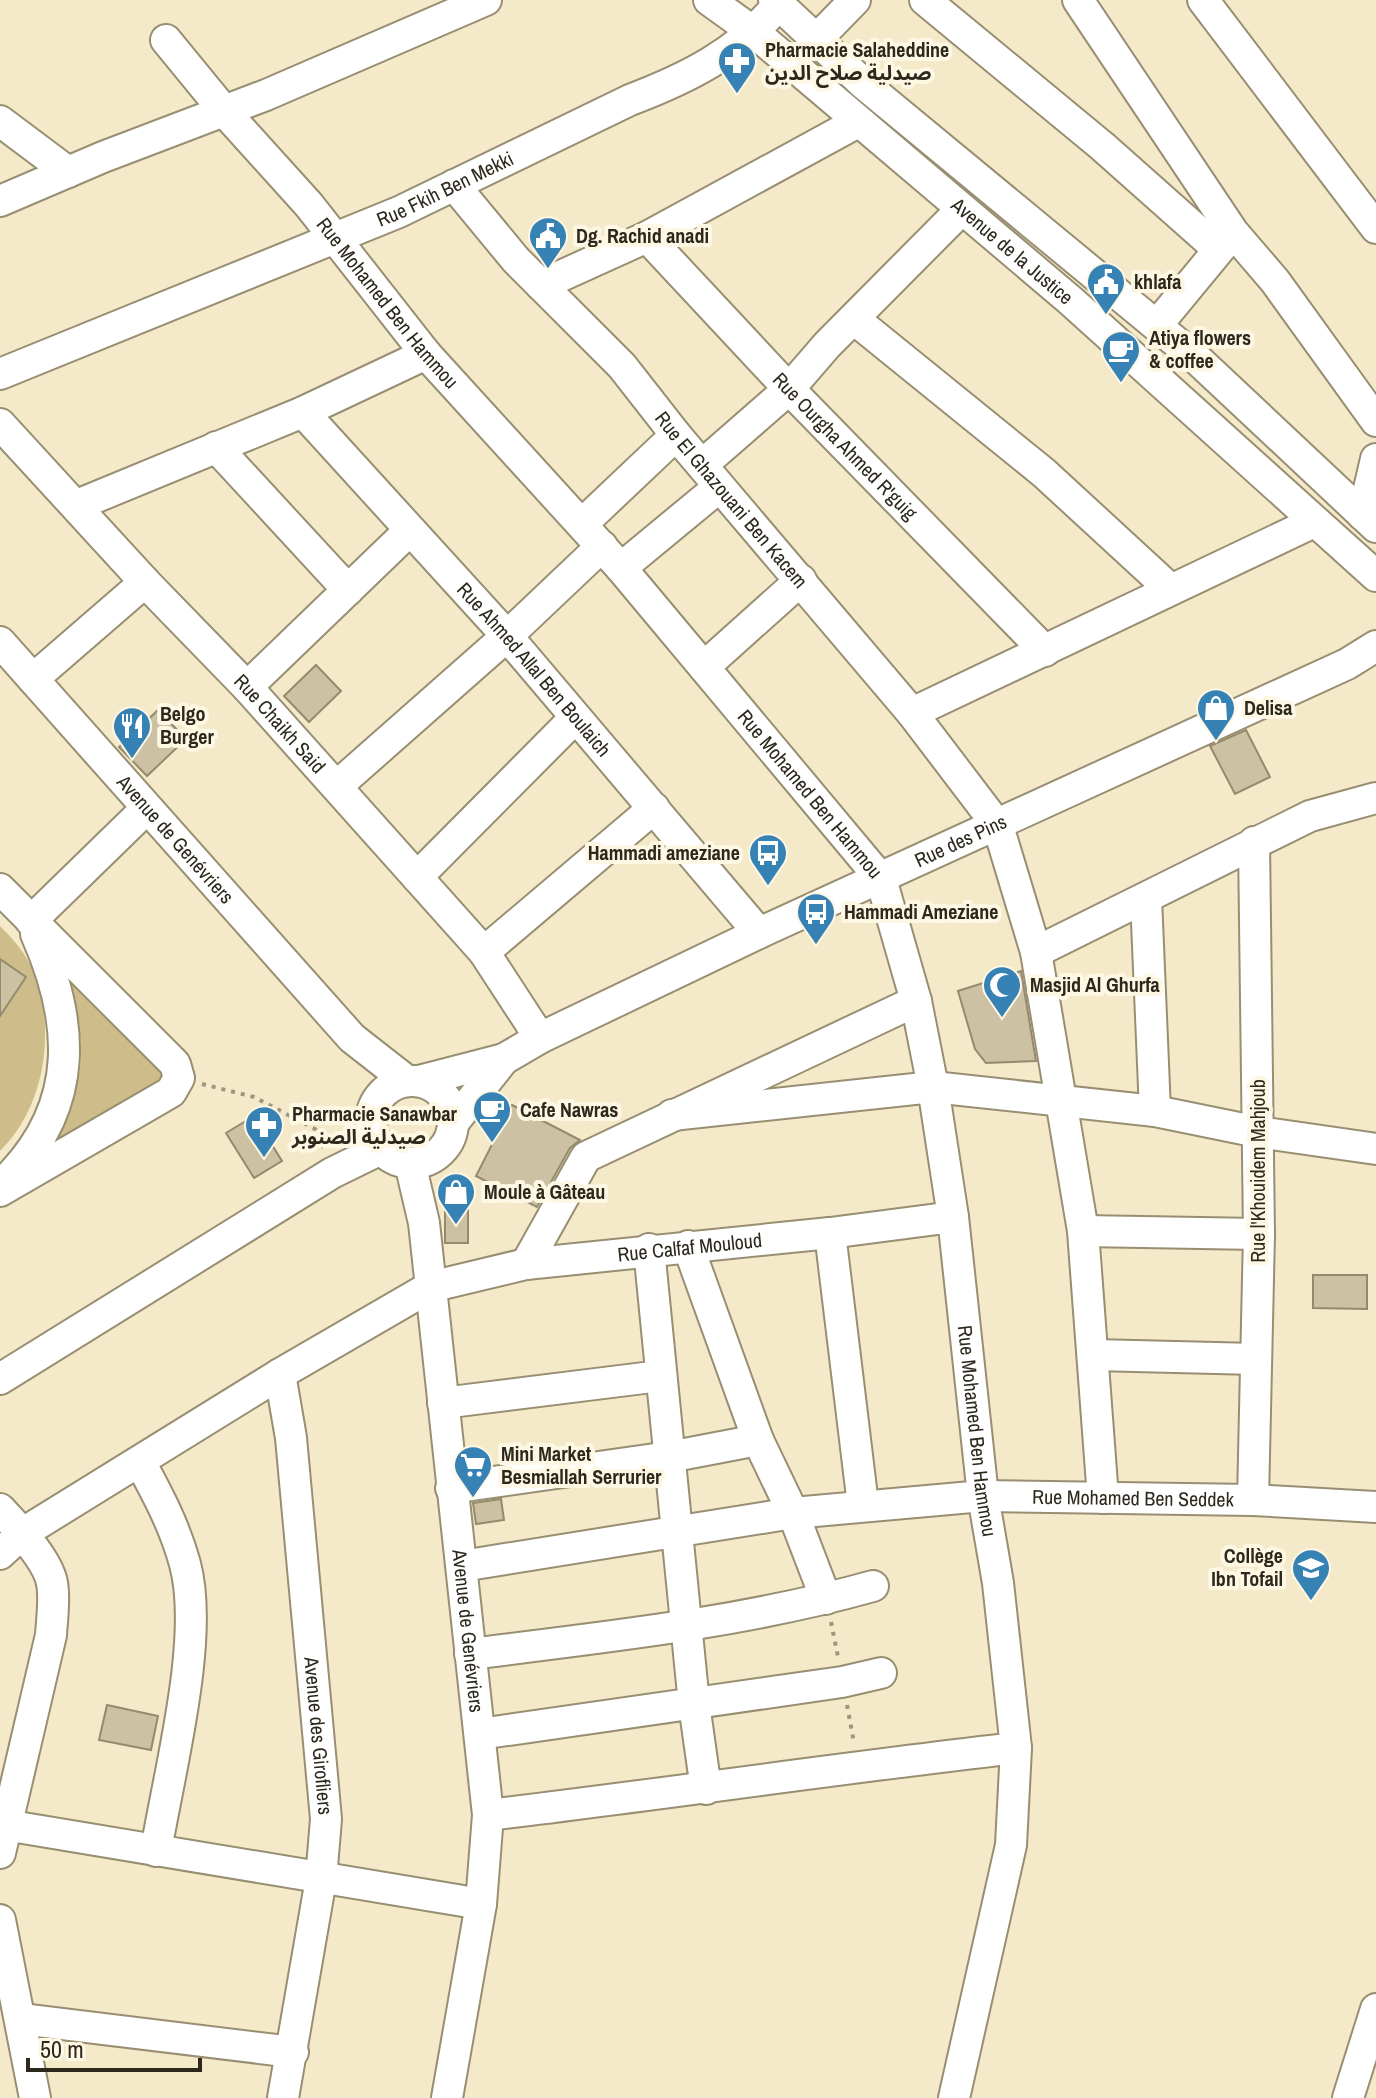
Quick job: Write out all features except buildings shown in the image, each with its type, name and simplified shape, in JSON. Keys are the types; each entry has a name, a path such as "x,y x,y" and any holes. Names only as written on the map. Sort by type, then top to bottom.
{"street":[{"path":"0,201 225,112 486,0"},
{"name":"Avenue de la Justice","path":"709,0 755,33 856,123 1071,301 1376,576"},
{"path":"816,40 855,0"},
{"path":"925,0 1102,146 1275,281 1376,421"},
{"path":"1078,0 1226,241"},
{"path":"1203,0 1376,228"},
{"name":"Avenue de la Justice","path":"776,2 940,148 1157,325 1370,521"},
{"name":"Rue Fkih Ben Mekki","path":"0,374 333,238 700,70 755,33 776,2"},
{"name":"Rue Mohamed Ben Hammou","path":"166,40 225,112 309,205 426,354 612,557 881,879 916,1001 933,1087 953,1217 983,1496 998,1583 1016,1748 1011,1845 954,2098"},
{"path":"0,121 68,172"},
{"path":"541,285 647,237 856,123"},
{"name":"Rue El Ghazouani Ben Kacem","path":"454,185 495,237 622,366 710,476 912,713 998,826"},
{"path":"337,786 507,636 612,557 710,476 854,319 961,210"},
{"name":"Rue Ourgha Ahmed R'guig","path":"647,237 789,389 1045,651"},
{"path":"1157,325 1226,241"},
{"path":"854,319 1044,473 1170,589"},
{"path":"77,505 303,412 426,354"},
{"name":"Rue Ahmed Allal Ben Boulaich","path":"303,412 507,636 759,933"},
{"name":"Rue Chaikh Said","path":"0,424 145,582 247,687 484,952 540,1038"},
{"path":"582,524 676,435"},
{"path":"216,447 348,590"},
{"path":"1370,521 1376,460"},
{"path":"912,713 1314,522"},
{"path":"247,687 410,530"},
{"path":"704,667 801,580"},
{"path":"33,679 145,582"},
{"name":"Avenue de Genévriers","path":"0,642 352,1038 413,1081"},
{"name":"Rue des Pins","path":"413,1081 504,1059 540,1038 759,933 1347,664 1376,646"},
{"path":"417,877 575,718"},
{"path":"1036,952 1310,816 1376,798"},
{"path":"484,952 654,808"},
{"path":"31,921 146,809"},
{"path":"998,826 1036,952 1063,1101 1083,1231 1103,1498"},
{"name":"Rue l'Khouidem Mahjoub","path":"1253,1500 1259,1234 1254,842"},
{"path":"0,889 177,1071 171,1092 0,1189"},
{"path":"1146,898 1155,1111"},
{"path":"0,1189 35,1149 58,1097 63,1066 66,1034 59,997 31,921"},
{"path":"526,1264 586,1157 916,1001"},
{"name":"Avenue de Genévriers","path":"352,1038 379,1098"},
{"name":"Rue des Pins","path":"454,1122 504,1059"},
{"path":"413,1081 440,1091 452,1111 454,1122 445,1147 435,1156 410,1163 381,1149 372,1129 371,1118 379,1098 396,1084 413,1081"},
{"path":"672,1115 933,1087 1155,1111 1258,1132 1376,1149"},
{"path":"0,1379 332,1173 381,1149"},
{"name":"Avenue de Genévriers","path":"410,1163 424,1223 488,1815 481,1904 447,2098"},
{"name":"Rue Calfaf Mouloud","path":"0,1554 23,1533 280,1374 430,1287 526,1264 649,1249 830,1233 953,1217"},
{"path":"1083,1231 1259,1234"},
{"path":"830,1233 863,1505"},
{"path":"688,1246 758,1440 793,1513 826,1599"},
{"path":"649,1249 694,1704 706,1789"},
{"path":"1094,1355 1256,1359"},
{"name":"Avenue des Girofliers","path":"280,1374 291,1438 326,1819 321,1879 283,2098"},
{"path":"443,1403 660,1376"},
{"path":"451,1488 669,1457 758,1440"},
{"path":"140,1462 166,1509 181,1551 192,1612 187,1664 156,1851"},
{"name":"Rue Mohamed Ben Seddek","path":"462,1566 793,1513 983,1496 1253,1500 1376,1507"},
{"path":"0,1509 23,1533 52,1580 51,1635 2,1839 156,1851 481,1904"},
{"path":"470,1654 686,1627 826,1599 873,1586"},
{"path":"480,1734 694,1704 881,1673"},
{"path":"488,1815 706,1789 885,1762 1016,1748"},
{"path":"0,1920 3,1963 21,2019 35,2098"},
{"path":"1348,2098 1376,2009"},
{"path":"21,2019 293,2052"}],"path":[{"path":"177,1071 254,1097 315,1129 332,1173"}],"shaded area":[{"path":"0,926 23,952 33,971 40,994 45,1042 37,1090 28,1113 0,1151"},
{"path":"67,969 161,1073 162,1082 53,1144 72,1099 81,1060 77,1021 62,975"}],"place":[{"name":"Pharmacie Salaheddine صيدلية صلاح الدين","path":"737,95"},
{"name":"Dg. Rachid anadi","path":"548,270"},
{"name":"khlafa","path":"1106,316"},
{"name":"Atiya flowers & coffee","path":"1121,384"},
{"name":"Delisa","path":"1216,742"},
{"name":"Belgo Burger","path":"132,760"},
{"name":"Hammadi ameziane","path":"768,887"},
{"name":"Hammadi Ameziane","path":"816,946"},
{"name":"Masjid Al Ghurfa","path":"1002,1019"},
{"name":"Cafe Nawras","path":"492,1144"},
{"name":"Pharmacie Sanawbar صيدلية الصنوبر","path":"264,1159"},
{"name":"Moule à Gâteau","path":"456,1226"},
{"name":"Mini Market Besmiallah Serrurier","path":"473,1499"},
{"name":"Collège Ibn Tofail","path":"1311,1602"}]}
